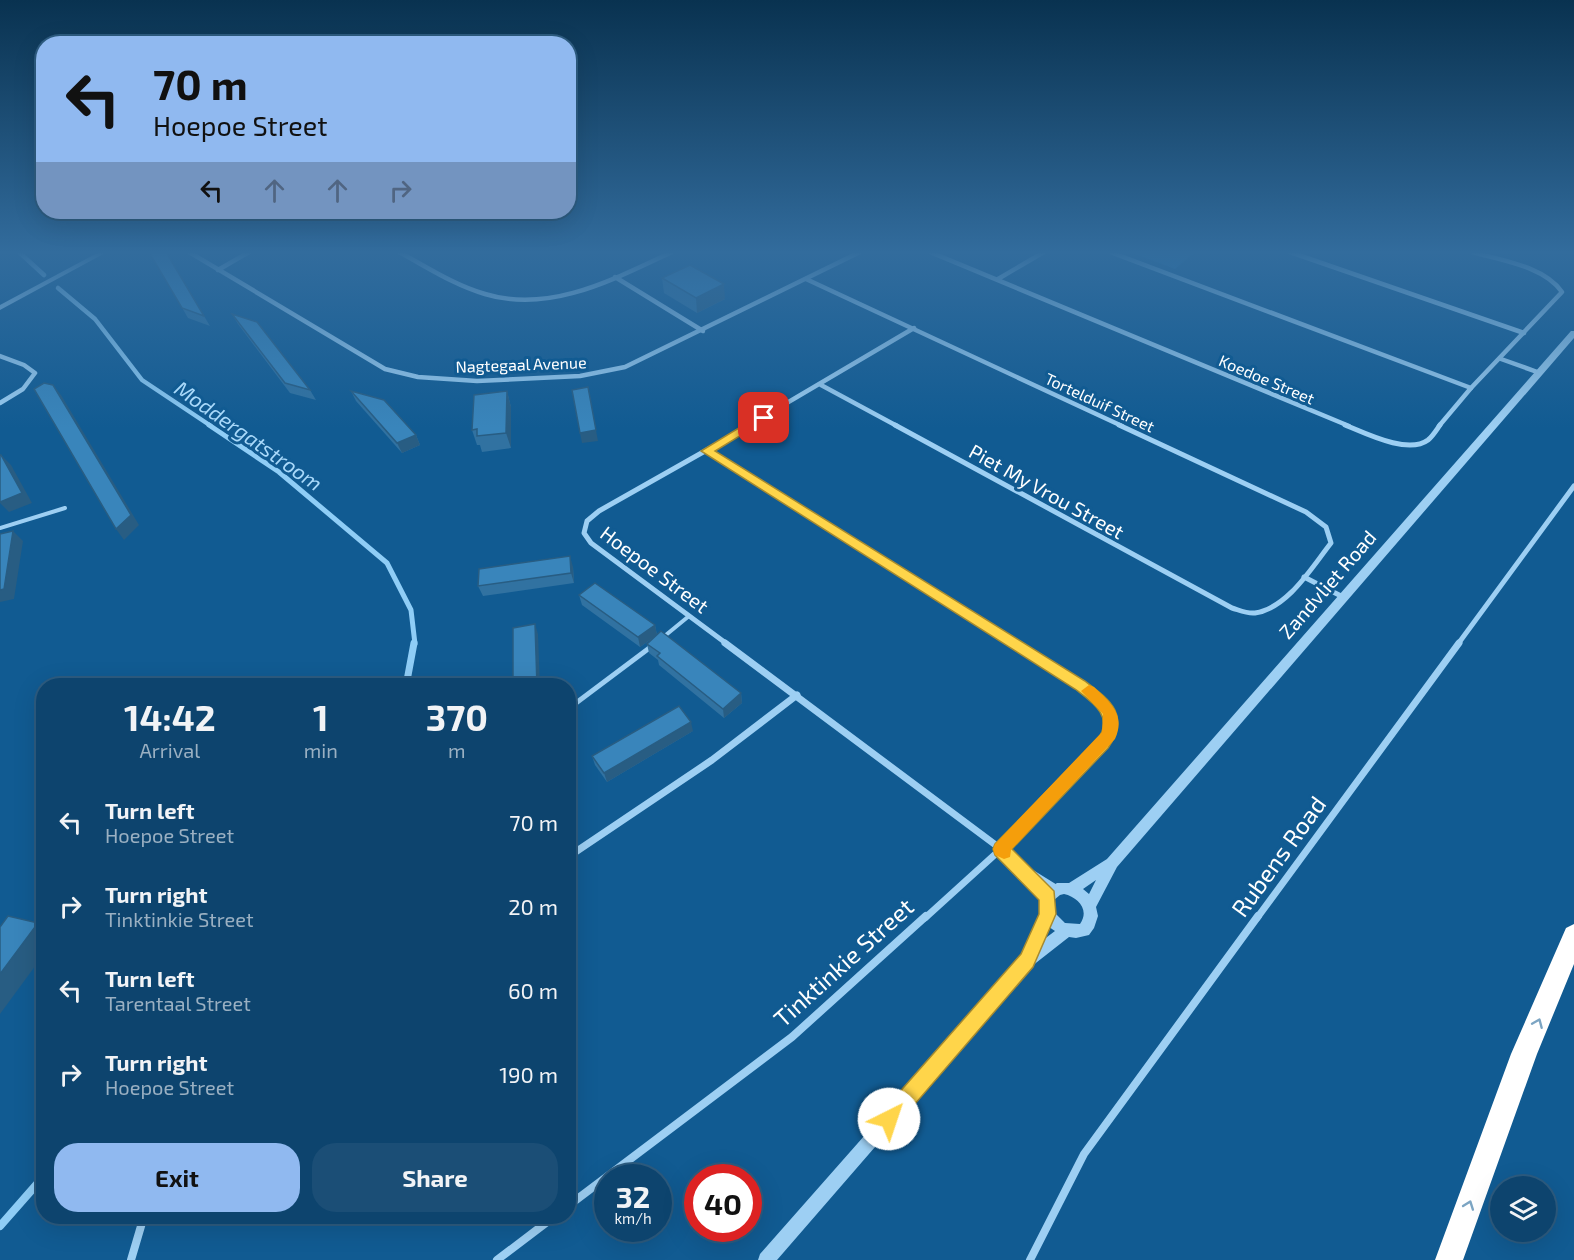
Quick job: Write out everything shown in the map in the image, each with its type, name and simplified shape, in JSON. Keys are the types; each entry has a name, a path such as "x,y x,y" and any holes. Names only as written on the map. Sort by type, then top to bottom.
{"highway":[{"path":"1449,1260 1524,1054 1574,936"}],"street":[{"name":"Nagtegaal Avenue","path":"286,311 373,363 397,373 418,377 477,381 599,373 642,360 743,311"},
{"path":"670,311 703,331"},
{"name":"Tortelduif Street","path":"876,311 1306,512 1326,526 1331,543 1304,577 1272,608 1261,611"},
{"name":"Koedoe Street","path":"1074,311 1388,442 1412,445 1427,441 1472,387 1546,311"},
{"path":"1268,311 1472,387"},
{"path":"1460,311 1524,333"},
{"name":"Hoepoe Street","path":"914,328 821,385 599,511 587,521 584,533 591,543 1001,849 1052,893"},
{"name":"Zandvliet Road","path":"1090,906 1112,863 1574,333"},
{"path":"0,357 32,369 35,373 34,378 23,389 0,403"},
{"path":"1501,359 1540,373"},
{"name":"Piet My Vrou Street","path":"821,385 1218,602 1253,614 1261,611"},
{"name":"Tinktinkie Street","path":"576,1200 792,1037 1001,849 1103,743 1109,734 1112,718 1103,703 1080,685 707,451"},
{"name":"Rubens Road","path":"1030,1260 1084,1154 1574,486"},
{"path":"1304,577 1343,597"},
{"path":"576,852 712,760 796,695"},
{"name":"Zandvliet Road","path":"1071,889 1112,863"},
{"name":"Hoepoe Street","path":"1020,866 1052,893"},
{"path":"1027,961 1048,914 1052,893 1071,889 1085,898 1092,915 1090,924 1075,932 1066,931 1053,923 1048,914"},
{"path":"766,1260 1027,961 1066,931"},
{"path":"131,1260 142,1224"},
{"path":"497,1260 544,1224"}],"lane":[{"path":"0,528 65,508"},
{"path":"576,703 690,616"}],"building":[{"path":"190,311 201,311 204,316"},
{"path":"232,314 257,322 310,390 285,383"},
{"path":"44,383 53,385 131,515 116,529 34,389"},
{"path":"588,387 596,430 580,433 572,390"},
{"path":"351,391 384,400 416,435 397,443"},
{"path":"507,391 506,433 477,436 477,429 472,430 474,395"},
{"path":"0,455 22,493 0,502"},
{"path":"13,531 4,589 0,590 0,534"},
{"path":"570,556 571,573 478,586 479,569"},
{"path":"595,583 655,625 638,637 579,595"},
{"path":"535,624 537,678 513,678 513,628"},
{"path":"661,631 741,693 723,709 657,656 660,653 647,644"},
{"path":"679,706 691,722 604,773 592,756"},
{"path":"8,916 36,923 36,926 0,974 0,927"}],"waterway":[{"name":"Moddergatstroom","path":"85,311 95,319 142,380 211,426"},
{"name":"Moddergatstroom","path":"209,425 279,472 387,563 411,610 415,644"},
{"name":"Moddergatstroom","path":"407,678 414,643"},
{"name":"Moddergatstroom","path":"0,1226 36,1185"}],"slow traffic":[{"path":"1004,852 1001,849 1109,734 1112,726 1109,711 1089,691"}],"route":[{"path":"764,418 707,451 1080,685 1103,703 1112,718 1112,726 1103,743 1001,849 1048,897 1046,905 1048,914 1027,961 889,1119"}]}
